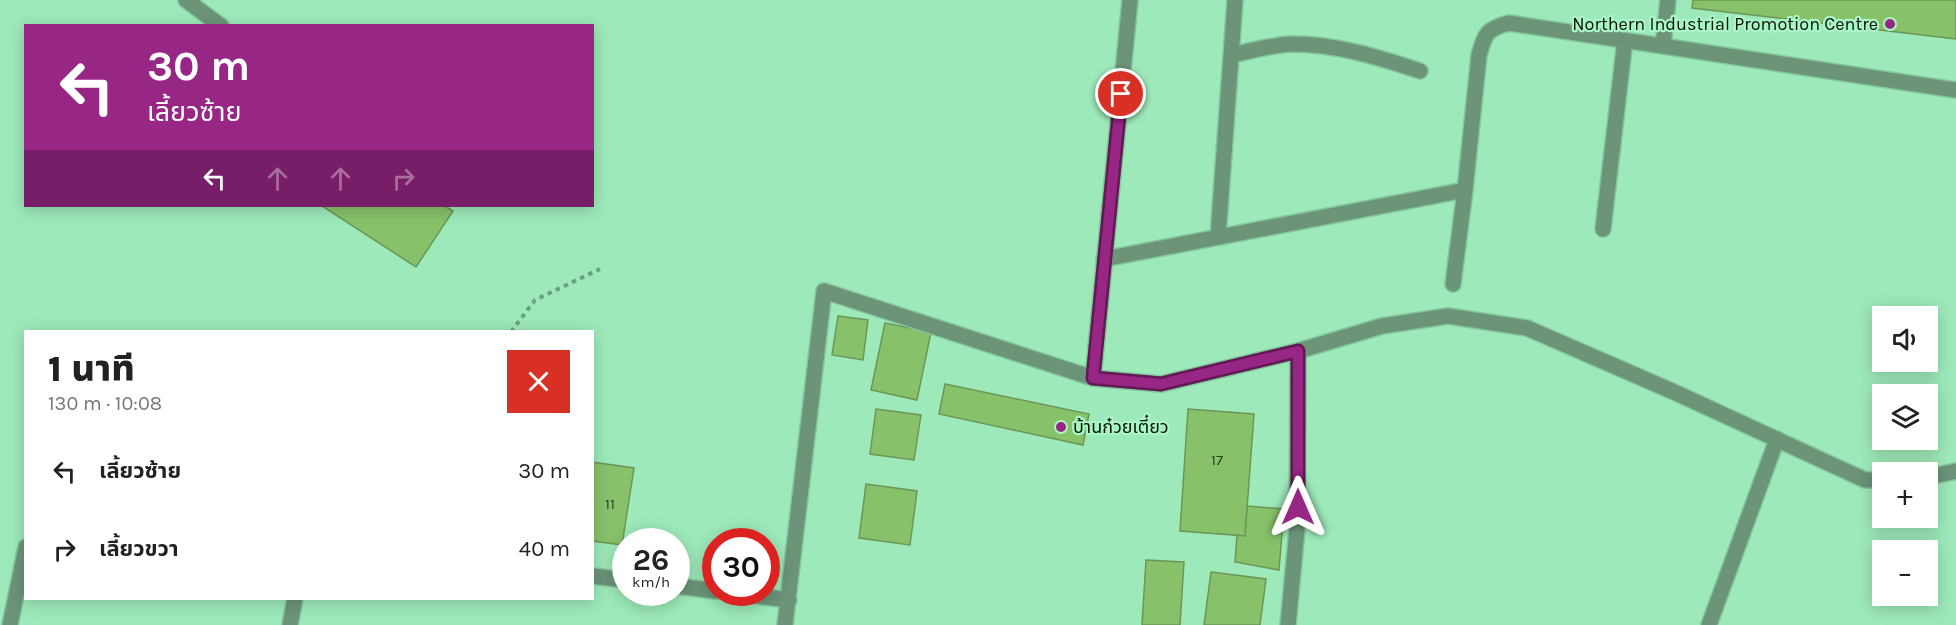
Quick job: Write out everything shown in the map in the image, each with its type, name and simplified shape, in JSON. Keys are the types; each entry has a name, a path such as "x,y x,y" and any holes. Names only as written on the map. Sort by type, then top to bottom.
{"street":[{"path":"186,0 218,24"},
{"path":"1093,378 1130,0"},
{"path":"1218,237 1236,0"},
{"path":"1663,46 1668,0"},
{"path":"1453,284 1479,55 1485,35 1498,26 1509,22 1956,90"},
{"path":"1603,229 1625,40"},
{"path":"1232,55 1292,44 1360,52 1420,70"},
{"path":"1104,259 1465,190"},
{"path":"785,625 824,291 1093,378 1161,384 1298,351 1382,326 1448,316 1527,328 1865,480 1872,480"},
{"path":"1288,625 1298,529 1298,351"},
{"path":"1709,625 1777,439"},
{"path":"1938,475 1956,471"},
{"path":"10,625 24,557"},
{"path":"594,576 612,578"},
{"path":"780,599 789,600"},
{"path":"290,625 295,600"}],"path":[{"path":"512,330 535,300 600,269"}],"building":[{"name":"Northern Industrial Promotion Centre","path":"1693,0 1956,0 1956,39 1692,8"},
{"path":"324,207 447,207 453,211 416,267"},
{"path":"838,316 868,320 863,360 832,355"},
{"path":"885,323 931,332 917,400 871,390"},
{"path":"945,384 1089,414 1083,445 939,414"},
{"path":"876,409 921,415 914,460 870,454"},
{"path":"1188,409 1254,414 1245,536 1180,531"},
{"path":"594,462 634,468 625,528 612,528 612,544 594,541"},
{"path":"866,484 917,491 910,545 859,538"},
{"path":"1247,506 1284,509 1279,570 1235,562 1237,535 1245,536"},
{"path":"1146,560 1184,562 1180,625 1142,625"},
{"path":"1211,572 1266,579 1260,625 1204,625"}],"place":[{"name":"Northern Industrial Promotion Centre","path":"1890,24"},
{"name":"บ้านก๋วยเตี๋ยว","path":"1061,427"}],"route":[{"path":"1121,94 1093,378 1161,384 1298,351 1298,507"}]}
